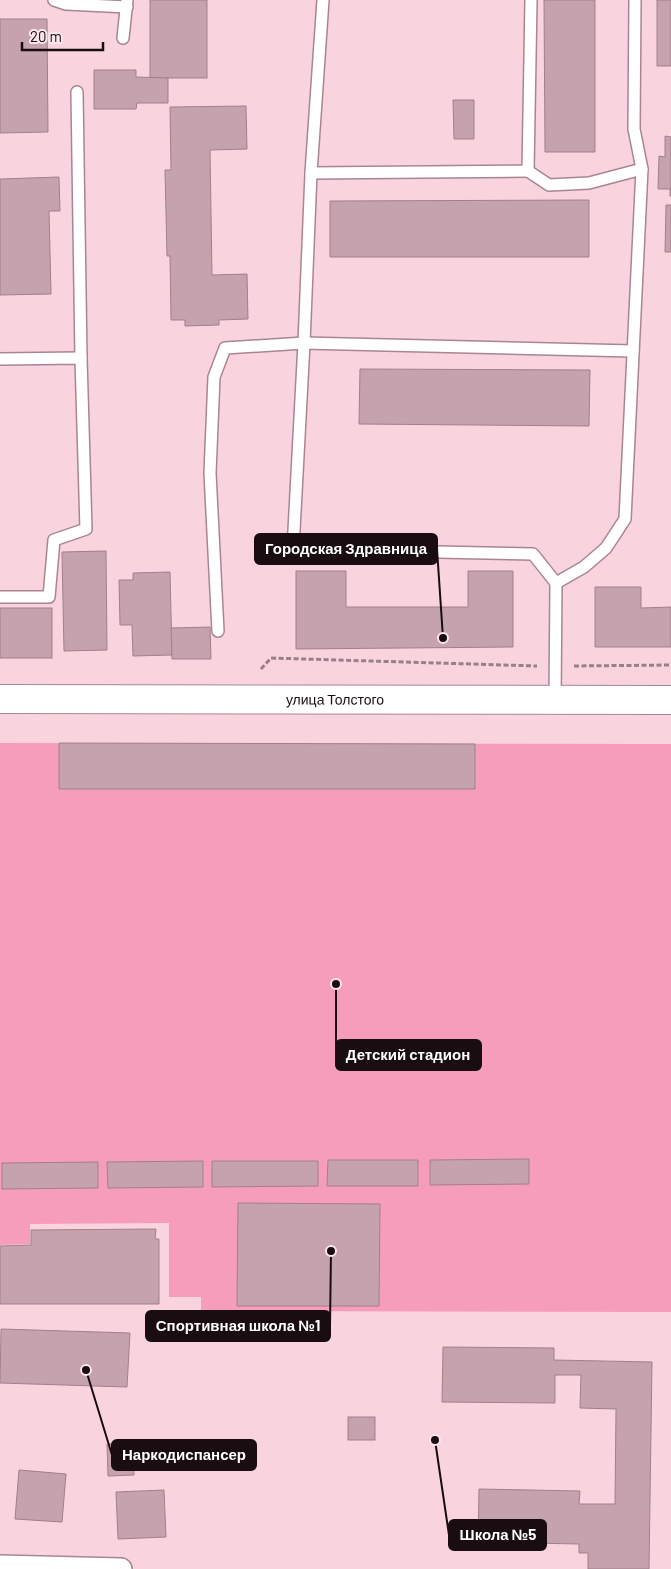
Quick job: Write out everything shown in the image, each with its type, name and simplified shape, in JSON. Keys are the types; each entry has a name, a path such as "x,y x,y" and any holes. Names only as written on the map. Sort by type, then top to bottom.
{"street":[{"name":"улица Толстого","path":"0,699 671,700"},
{"path":"0,1566 121,1569"}],"lane":[{"path":"54,0 66,4 127,3 123,38"},
{"path":"323,0 311,173 294,549 533,554 556,583 555,700"},
{"path":"528,171 531,0"},
{"path":"556,583 584,567 606,548 625,519 642,169 634,130 635,0"},
{"path":"0,597 49,597 54,540 86,528 77,92"},
{"path":"311,173 528,171 549,185 589,183 642,169"},
{"path":"218,631 210,473 214,377 225,348 304,343 633,351"},
{"path":"0,359 81,358"}],"path":[{"path":"261,669 271,658 556,666 671,665"}],"shaded area":[{"path":"0,743 671,744 671,1312 201,1311 201,1297 169,1297 169,1223 30,1224 30,1244 0,1245"}],"building":[{"path":"150,0 207,0 207,78 150,78"},
{"path":"544,0 595,0 595,152 545,152"},
{"path":"657,0 671,0 671,66 657,66"},
{"path":"0,19 47,19 48,132 0,133"},
{"path":"94,70 136,70 136,77 168,78 168,103 137,103 136,109 94,109"},
{"path":"453,100 474,100 474,139 454,139"},
{"path":"246,106 247,149 210,150 212,275 247,274 248,319 219,320 219,325 185,326 185,320 171,320 170,256 167,256 165,170 171,170 170,107"},
{"path":"665,136 671,137 671,196 670,189 658,189 659,156 665,157"},
{"path":"59,177 60,211 49,211 51,294 0,295 0,179"},
{"path":"589,200 589,257 330,257 330,201"},
{"path":"666,205 671,205 671,252 665,252"},
{"path":"360,369 590,370 589,426 359,424"},
{"path":"106,551 107,650 64,651 62,552"},
{"path":"296,571 346,571 346,607 468,607 468,571 513,571 513,647 296,649"},
{"path":"170,572 172,655 133,656 132,625 120,625 119,580 133,580 133,573"},
{"path":"595,587 641,587 641,608 671,607 671,647 595,647"},
{"path":"0,608 52,608 52,658 0,658"},
{"path":"210,627 211,659 172,659 171,628"},
{"path":"59,743 475,744 475,789 59,789"},
{"path":"529,1159 529,1184 430,1185 430,1160"},
{"path":"328,1160 418,1160 418,1186 327,1186"},
{"path":"203,1161 203,1187 108,1188 107,1162"},
{"path":"212,1161 318,1161 318,1186 212,1187"},
{"path":"98,1162 98,1188 2,1189 2,1163"},
{"path":"238,1203 380,1204 379,1306 237,1306"},
{"path":"156,1229 155,1239 159,1239 159,1304 0,1304 0,1246 31,1245 31,1230"},
{"path":"1,1329 130,1333 127,1387 0,1383"},
{"path":"443,1347 554,1348 554,1360 652,1362 649,1569 588,1569 588,1553 579,1553 579,1544 478,1542 479,1489 580,1491 579,1504 615,1504 616,1409 580,1408 581,1375 555,1375 555,1403 442,1402"},
{"path":"348,1417 375,1417 375,1440 348,1440"},
{"path":"133,1443 134,1475 108,1476 107,1444"},
{"path":"19,1470 66,1474 62,1522 15,1519"},
{"path":"164,1490 166,1537 118,1539 116,1492"}],"place":[{"name":"Городская Здравница","path":"443,638"},
{"name":"Детский стадион","path":"336,984"},
{"name":"Спортивная школа №1","path":"331,1251"},
{"name":"Наркодиспансер","path":"86,1370"},
{"name":"Школа №5","path":"435,1440"}]}
